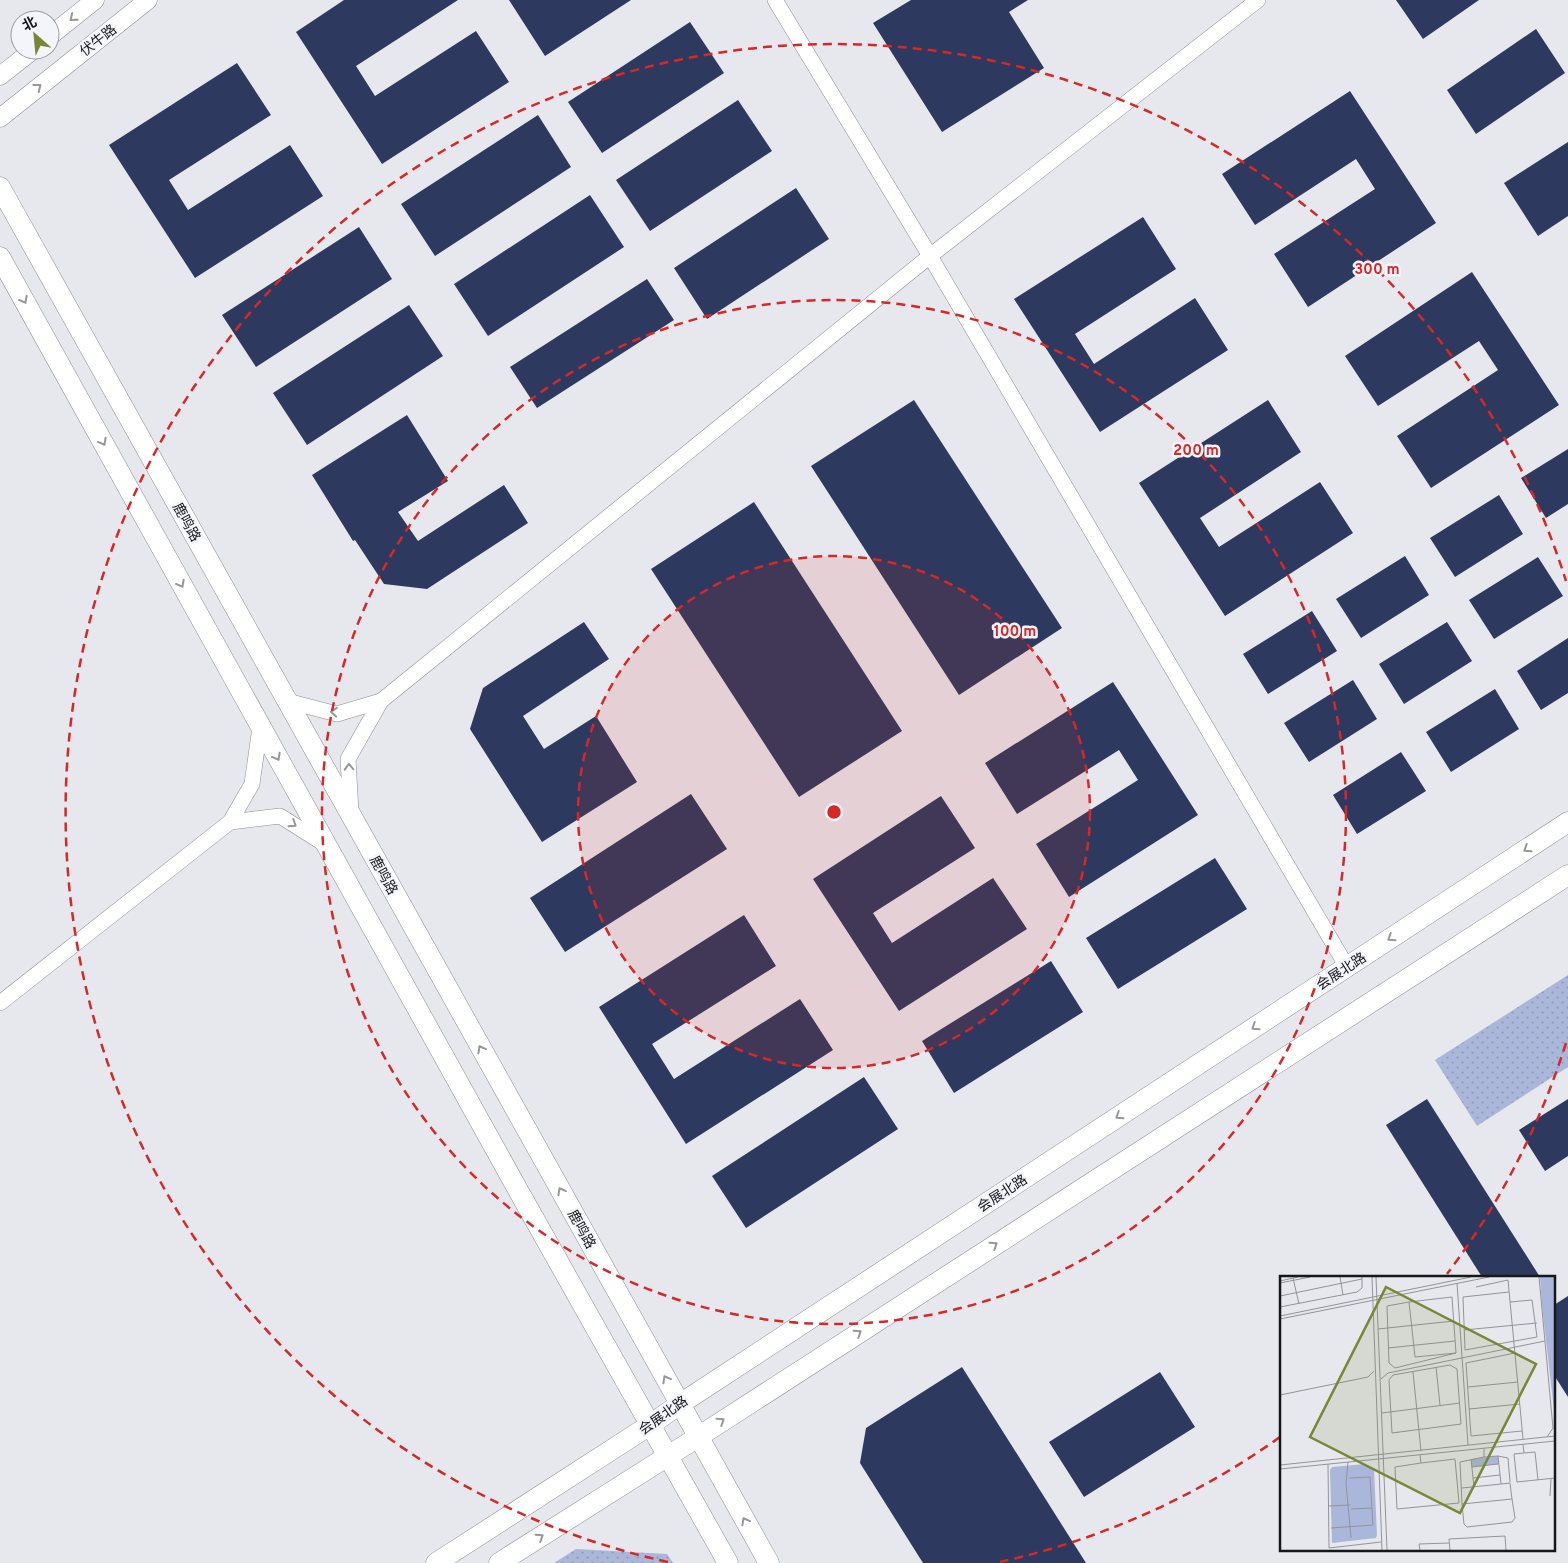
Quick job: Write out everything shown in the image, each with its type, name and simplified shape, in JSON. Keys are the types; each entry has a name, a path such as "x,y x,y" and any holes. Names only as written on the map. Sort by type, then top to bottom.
{"main road":[{"name":"鹿鸣路","path":"0,187 769,1563"},
{"path":"0,257 260,727 728,1563"},
{"name":"会展北路","path":"436,1563 650,1425 1568,822"},
{"path":"499,1563 698,1437 1568,875"}],"street":[{"path":"60,28 95,0"},
{"name":"伏牛路","path":"0,118 148,0"},
{"path":"775,0 930,256 1347,967"},
{"path":"351,816 348,759 381,701 930,256 1258,0"},
{"path":"0,76 20,60"},
{"path":"287,701 337,714 381,701"},
{"path":"0,1003 230,822 252,784 260,727"},
{"path":"230,822 280,816 326,845"}],"shaded area":[{"path":"1568,975 1568,1067 1477,1126 1435,1060"},
{"path":"576,1549 667,1554 673,1563 554,1563"}],"building":[{"path":"344,0 458,0 356,66 375,96 476,31 509,82 382,164 296,32"},
{"path":"509,0 631,0 545,56"},
{"path":"911,0 1028,0 1009,12 1044,68 942,132 873,23"},
{"path":"1396,0 1479,0 1423,39"},
{"path":"690,22 724,73 602,153 568,102"},
{"path":"1536,29 1565,73 1476,134 1447,90"},
{"path":"237,63 271,115 169,180 188,210 290,145 323,196 195,278 109,145"},
{"path":"1350,91 1436,223 1308,307 1274,254 1375,189 1356,159 1255,225 1222,174"},
{"path":"738,100 772,151 650,231 616,180"},
{"path":"538,115 571,167 435,256 401,204"},
{"path":"1568,142 1568,216 1538,236 1504,183"},
{"path":"796,188 829,239 707,319 674,268"},
{"path":"590,195 624,247 488,336 454,284"},
{"path":"1143,217 1176,269 1075,334 1094,364 1195,298 1228,350 1100,432 1014,299"},
{"path":"359,227 392,279 256,367 222,315"},
{"path":"1472,272 1559,405 1431,488 1397,436 1498,370 1479,341 1378,406 1345,356"},
{"path":"647,279 674,320 537,408 510,367"},
{"path":"409,305 443,356 307,445 273,393"},
{"path":"914,400 1062,628 959,695 811,466"},
{"path":"1268,400 1301,452 1200,518 1219,547 1320,482 1353,533 1225,616 1139,483"},
{"path":"407,415 448,481 398,512 418,541 504,485 528,523 427,589 384,584 355,540 353,541 312,475"},
{"path":"1568,449 1568,504 1546,518 1521,478"},
{"path":"1499,495 1523,534 1455,577 1430,538"},
{"path":"754,502 902,731 799,797 651,569"},
{"path":"1405,556 1429,595 1361,638 1336,599"},
{"path":"1538,557 1563,596 1494,639 1469,600"},
{"path":"1312,611 1337,651 1268,694 1243,654"},
{"path":"584,622 609,659 523,716 544,749 596,716 637,782 542,842 470,729 483,688"},
{"path":"1447,622 1472,661 1404,704 1379,664"},
{"path":"1568,638 1568,693 1541,710 1517,671"},
{"path":"1353,680 1377,719 1309,762 1284,723"},
{"path":"1113,682 1198,815 1069,897 1036,844 1138,780 1119,750 1017,814 985,763"},
{"path":"1495,689 1519,729 1451,772 1426,732"},
{"path":"1401,752 1426,791 1357,834 1333,795"},
{"path":"691,794 727,849 565,952 530,898"},
{"path":"941,796 975,848 873,913 892,943 993,878 1027,929 899,1011 813,879"},
{"path":"1215,858 1247,909 1118,989 1086,938"},
{"path":"744,915 776,966 652,1044 674,1079 800,999 833,1050 686,1144 599,1007"},
{"path":"1051,961 1083,1012 954,1093 922,1041"},
{"path":"864,1077 898,1129 746,1228 712,1176"},
{"path":"1427,1099 1539,1276 1481,1276 1386,1125"},
{"path":"1568,1099 1568,1156 1545,1171 1519,1130"},
{"path":"1568,1296 1568,1397 1556,1378 1556,1304"},
{"path":"962,1367 1086,1563 923,1563 860,1463 866,1428"},
{"path":"1160,1372 1195,1427 1084,1497 1049,1442"}]}
